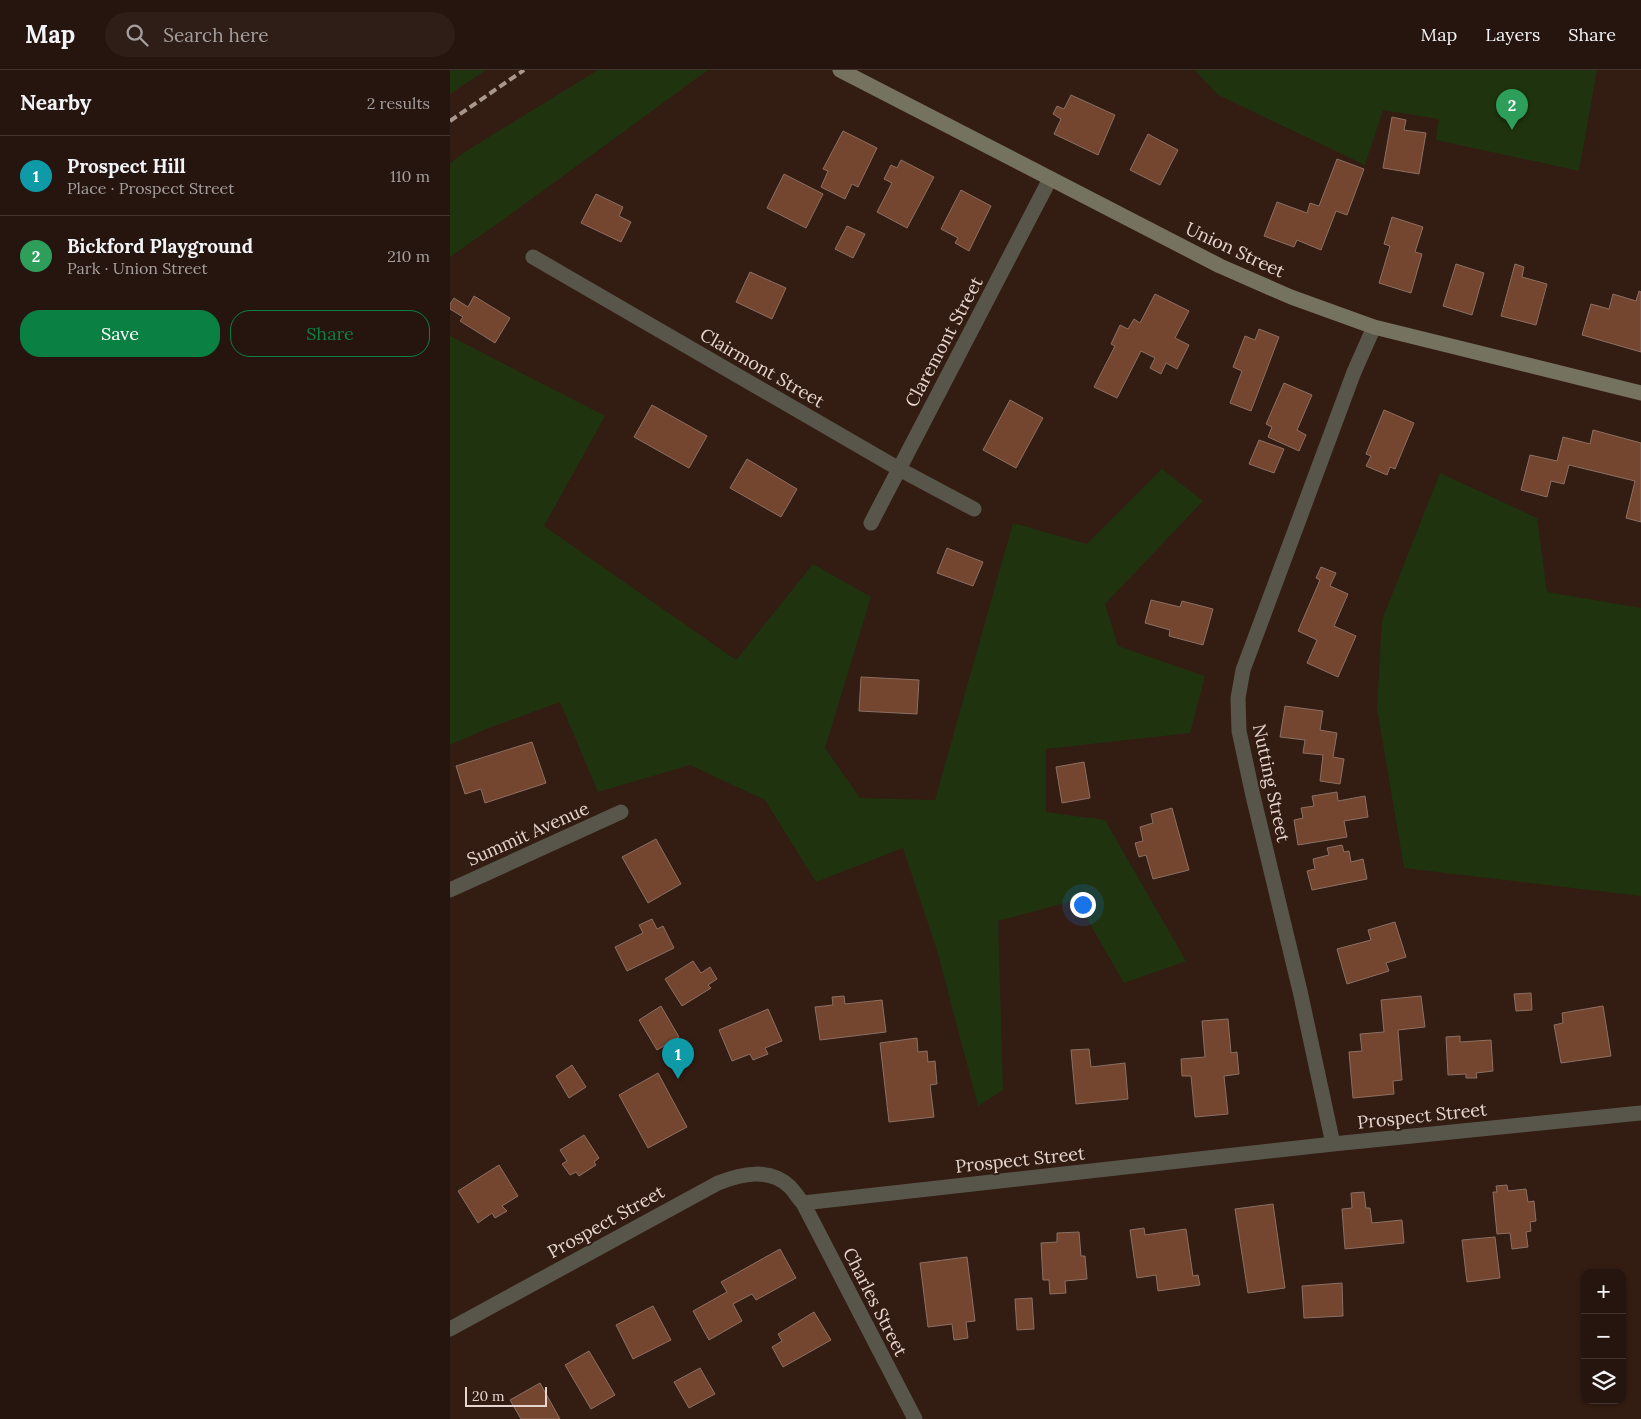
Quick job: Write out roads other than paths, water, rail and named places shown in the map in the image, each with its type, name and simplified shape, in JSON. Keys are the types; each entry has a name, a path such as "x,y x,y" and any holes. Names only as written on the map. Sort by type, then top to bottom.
{"street":[{"name":"Union Street","path":"840,70 1220,266 1292,297 1374,327 1641,394"},
{"name":"Claremont Street","path":"870,523 1050,179"},
{"name":"Clairmont Street","path":"533,257 899,469 974,510"},
{"name":"Nutting Street","path":"1333,1144 1300,990 1239,731 1238,698 1243,670 1354,372 1374,327"},
{"name":"Summit Avenue","path":"450,890 621,812"},
{"name":"Prospect Street","path":"450,1329 725,1180 749,1174 780,1179 803,1203 1333,1144 1641,1113"},
{"name":"Charles Street","path":"803,1203 915,1419"}],"railway":[{"path":"450,121 524,70"}],"place":[{"name":"Bickford Playground","path":"1512,130"},
{"name":"Prospect Hill","path":"678,1079"}]}
